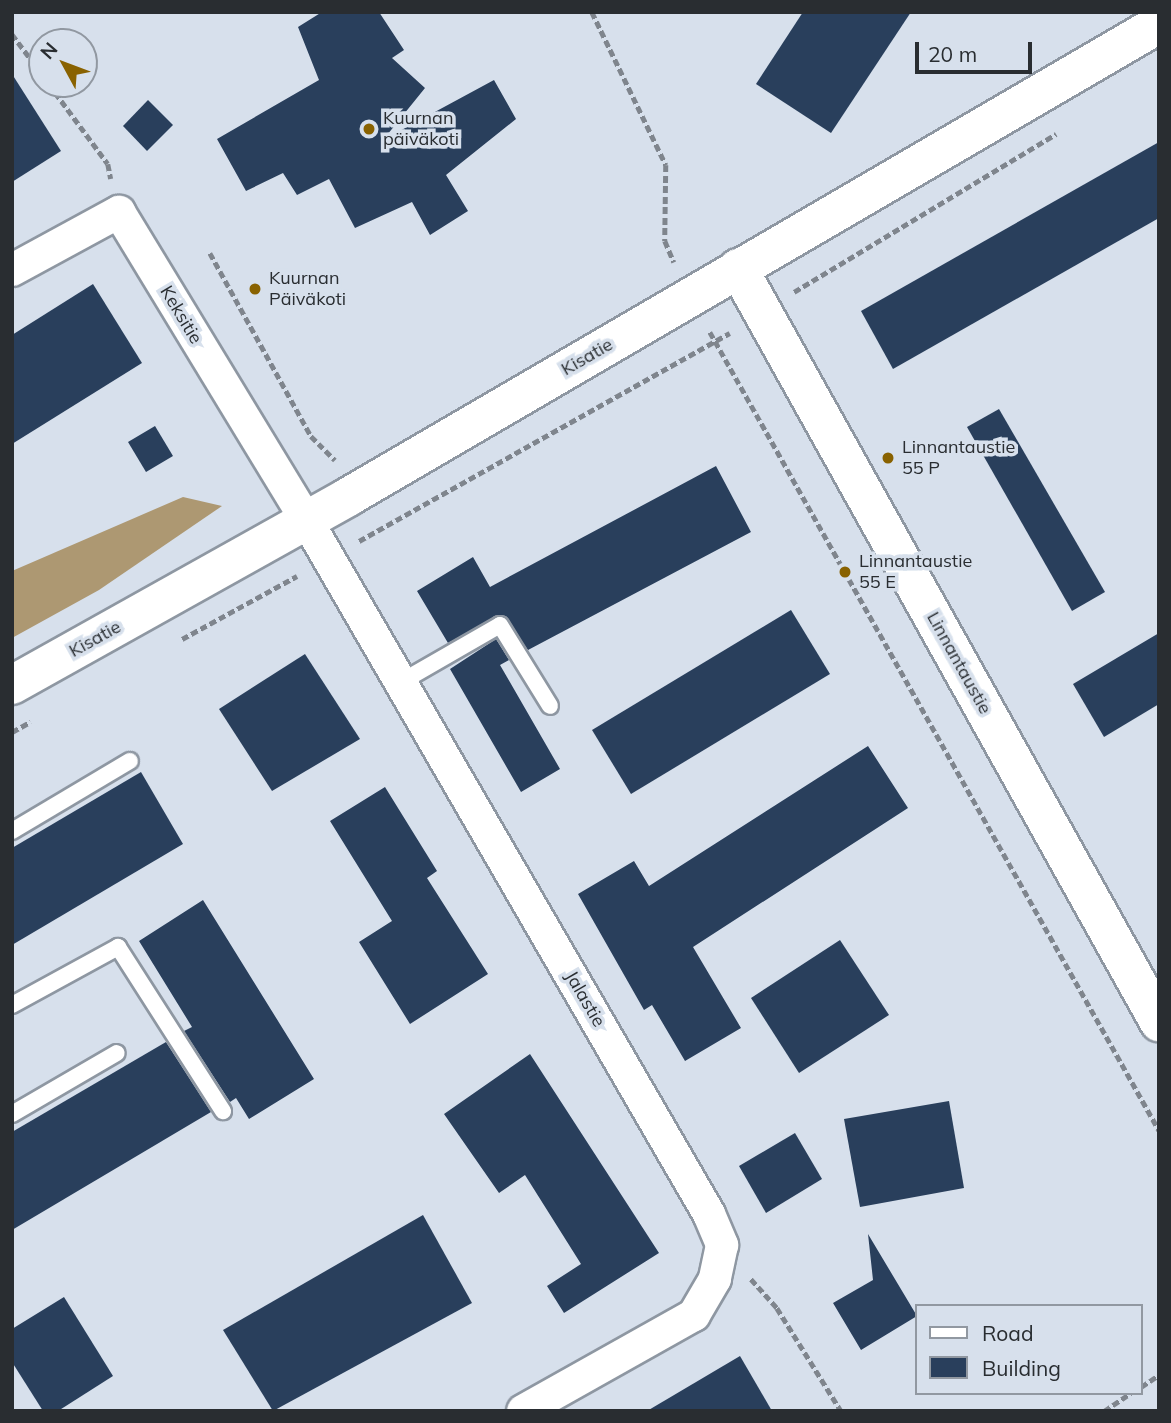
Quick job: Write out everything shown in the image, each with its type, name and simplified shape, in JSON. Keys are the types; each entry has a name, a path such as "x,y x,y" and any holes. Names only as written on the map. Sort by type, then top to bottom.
{"street":[{"name":"Kisatie","path":"12,685 307,521 1159,24"},
{"path":"12,270 119,212"},
{"name":"Keksitie","path":"119,212 307,521"},
{"name":"Linnantaustie","path":"738,268 1159,1022"},
{"name":"Jalastie","path":"307,521 341,551 401,682 722,1245"},
{"path":"523,1411 694,1315 715,1279 722,1245"}],"lane":[{"path":"401,682 500,625 550,706"},
{"path":"12,831 130,761"},
{"path":"12,1005 118,947 223,1111"},
{"path":"12,1114 117,1053"}],"path":[{"path":"592,12 666,165 664,241 689,297 1159,1130"},
{"path":"12,33 28,55"},
{"path":"59,98 108,164 119,212"},
{"path":"170,645 716,342 1066,127"},
{"path":"210,253 311,436 345,470 348,497 341,551"},
{"path":"12,732 37,719"},
{"path":"722,1245 777,1308 841,1411"},
{"path":"1143,1386 1159,1375"},
{"path":"1104,1411 1128,1395"}],"shaded area":[{"path":"183,497 222,506 99,590 12,638 12,571"}],"building":[{"name":"Kuurnan päiväkoti","path":"322,12 379,12 404,50 392,58 425,88 383,140 494,80 516,119 446,175 468,211 430,235 412,202 355,228 329,179 297,195 283,173 246,191 217,139 319,80 298,27"},
{"path":"803,12 911,12 831,133 756,84"},
{"path":"12,74 61,151 12,182"},
{"path":"148,100 173,125 147,151 123,126"},
{"path":"1159,142 1159,218 893,369 861,311"},
{"path":"93,284 142,363 12,444 12,335"},
{"path":"999,409 1105,592 1072,611 967,427"},
{"path":"155,426 173,456 146,472 128,442"},
{"path":"716,466 751,532 528,650 501,615 448,643 417,591 473,557 490,587"},
{"path":"791,610 830,674 631,794 592,730"},
{"path":"1159,633 1159,704 1104,737 1073,684"},
{"path":"496,639 509,660 500,665 560,769 521,792 450,669"},
{"path":"305,654 360,739 272,791 219,709"},
{"path":"868,746 908,808 693,947 741,1028 685,1061 652,1005 644,1010 578,894 634,861 649,886"},
{"path":"141,772 183,844 12,945 12,848"},
{"path":"385,787 437,871 427,878 488,974 410,1024 359,942 392,921 330,821"},
{"path":"203,900 314,1079 249,1119 236,1098 230,1102 184,1031 192,1027 139,941"},
{"path":"840,940 889,1015 799,1073 751,998"},
{"path":"166,1042 211,1112 12,1230 12,1132"},
{"path":"530,1054 659,1253 564,1313 547,1286 581,1264 525,1175 499,1193 444,1114"},
{"path":"949,1101 964,1188 860,1207 844,1119"},
{"path":"795,1133 822,1179 766,1213 739,1166"},
{"path":"423,1215 472,1303 273,1411 223,1330"},
{"path":"868,1234 916,1317 861,1350 833,1303 873,1280"},
{"path":"64,1297 113,1376 58,1411 43,1411 12,1362 12,1329"},
{"path":"740,1356 772,1411 647,1411"}],"place":[{"name":"Kuurnan päiväkoti","path":"369,129"},
{"name":"Kuurnan Päiväkoti","path":"255,289"},
{"name":"Linnantaustie 55 P","path":"888,458"},
{"name":"Linnantaustie 55 E","path":"845,572"}]}
